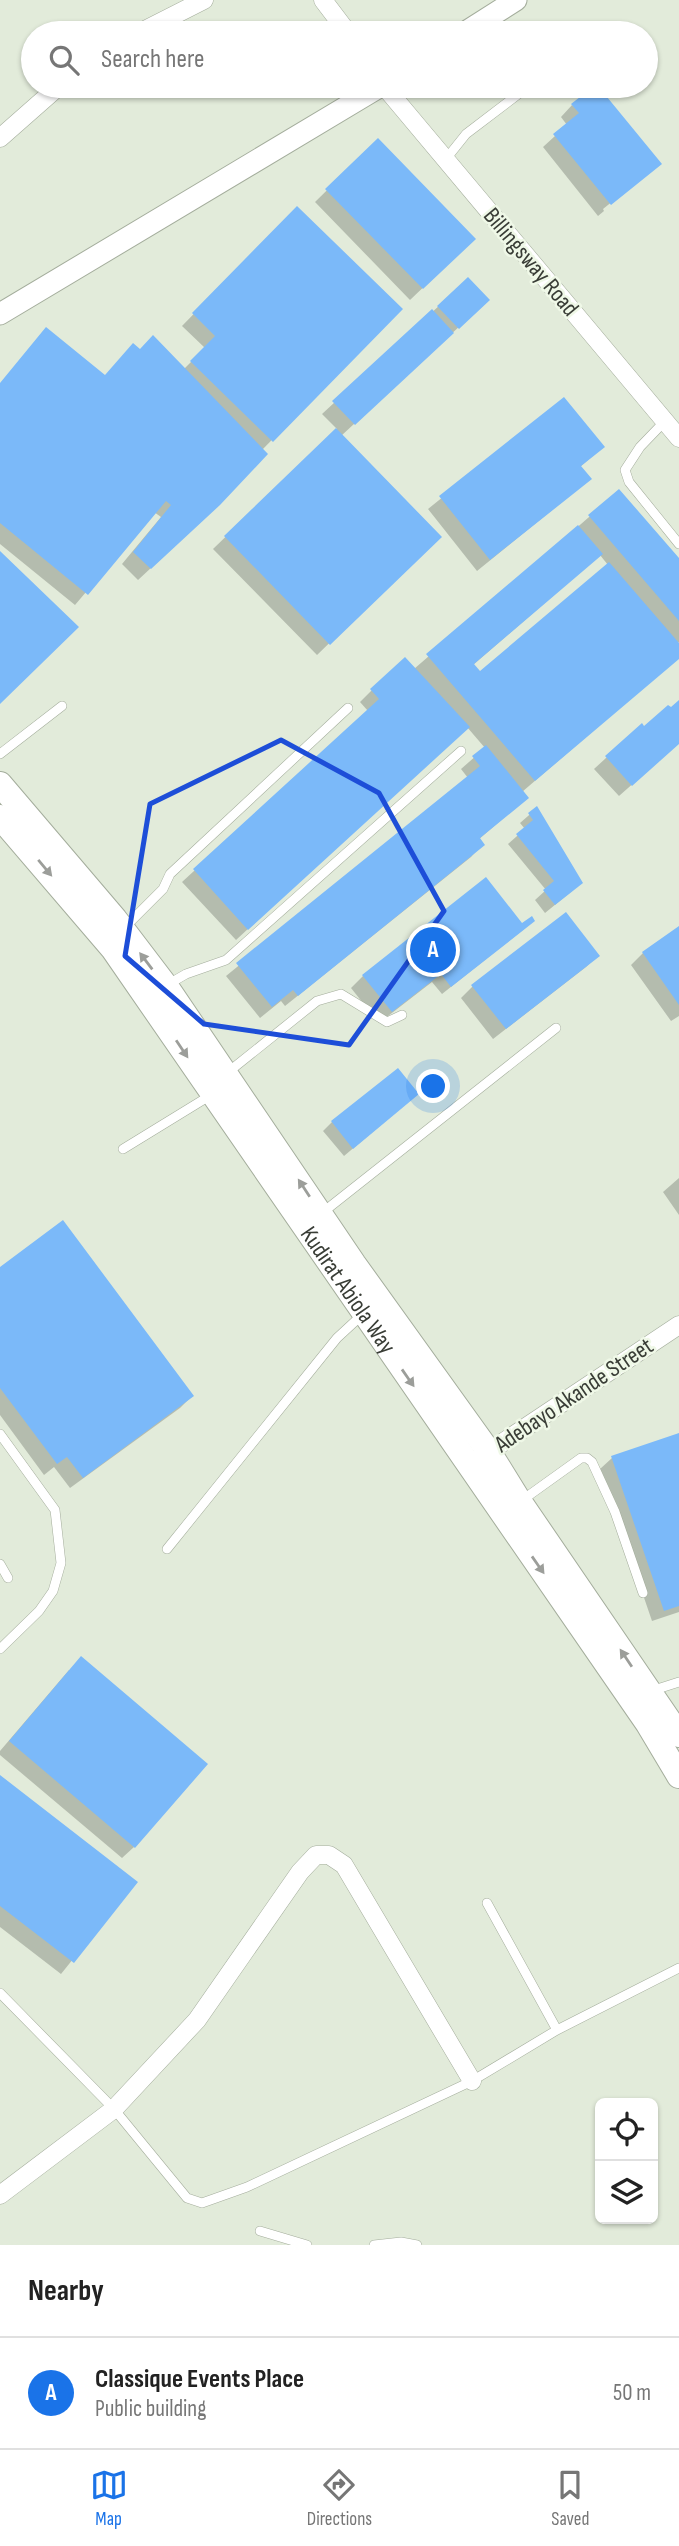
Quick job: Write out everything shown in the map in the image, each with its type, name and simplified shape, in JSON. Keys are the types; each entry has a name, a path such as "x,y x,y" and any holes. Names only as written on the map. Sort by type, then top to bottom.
{"main road":[{"name":"Kudirat Abiola Way","path":"0,784 122,929 227,1073 479,1459 679,1776"},
{"name":"Kudirat Abiola Way","path":"0,817 113,949 363,1314 479,1459 520,1502 679,1735"}],"street":[{"path":"163,21 204,0"},
{"path":"323,0 339,21"},
{"path":"483,21 516,0"},
{"path":"0,138 45,98"},
{"path":"0,314 362,98"},
{"name":"Billingsway Road","path":"393,98 679,438"},
{"name":"Adebayo Akande Street","path":"479,1459 679,1325"},
{"path":"0,2194 114,2109 197,2020 300,1872 316,1855 330,1855 344,1865 472,2081"}],"lane":[{"path":"446,159 467,134 514,98"},
{"path":"665,421 640,447 625,470 629,481 679,544"},
{"path":"0,754 62,706"},
{"path":"122,929 163,889 170,874 348,708"},
{"path":"166,986 186,974 226,960 461,751"},
{"path":"227,1073 317,1001 341,994 387,1022 402,1015"},
{"path":"321,1214 556,1028"},
{"path":"123,1149 213,1094"},
{"path":"167,1549 337,1338 363,1314"},
{"path":"0,1434 55,1510 61,1563 53,1591 39,1611 0,1648"},
{"path":"520,1502 581,1458 587,1458 592,1462 615,1512 643,1593"},
{"path":"0,1564 8,1578"},
{"path":"649,1691 679,1682"},
{"path":"487,1903 557,2030"},
{"path":"0,1993 114,2109 187,2198 202,2203 247,2186 472,2081 557,2030 679,1968"},
{"path":"260,2231 307,2245"},
{"path":"374,2245 401,2242 417,2245"}],"highlighted area":[{"path":"281,740 379,793 444,911 349,1045 204,1024 125,956 150,804"}],"building":[{"path":"579,98 608,98 662,164 611,205 553,134 579,113 571,104"},
{"path":"378,138 476,239 423,289 325,189"},
{"path":"297,206 403,309 273,442 190,361 215,336 192,313"},
{"path":"468,277 490,300 459,329 437,306"},
{"path":"432,309 454,333 355,425 332,401"},
{"path":"46,327 105,375 133,343 140,349 153,335 268,454 220,505 151,569 133,552 171,505 166,501 88,595 0,523 0,383"},
{"path":"564,397 605,447 581,466 592,479 490,560 439,496"},
{"path":"336,428 442,537 330,645 224,536"},
{"path":"619,489 679,558 679,621 588,515"},
{"path":"578,525 603,554 474,664 480,671 609,562 679,643 679,659 535,781 426,654"},
{"path":"0,551 79,627 0,704"},
{"path":"405,657 470,727 248,930 193,869 379,699 370,689"},
{"path":"679,700 679,744 632,786 605,756 642,723 644,726 668,705 671,707"},
{"path":"486,745 529,798 480,838 485,845 298,996 293,990 272,1007 236,963 480,766 472,756"},
{"path":"537,806 583,883 555,905 543,890 554,881 516,834 533,820 528,813"},
{"path":"486,877 522,923 532,916 535,921 451,987 441,974 392,1012 362,975"},
{"path":"566,912 600,956 506,1029 471,985"},
{"path":"679,926 679,1005 642,952"},
{"path":"398,1068 419,1094 353,1149 331,1121"},
{"path":"63,1220 194,1396 83,1478 67,1457 57,1464 0,1388 0,1267"},
{"path":"679,1433 679,1606 664,1611 611,1456"},
{"path":"81,1656 208,1764 135,1848 9,1741"},
{"path":"0,1775 138,1882 74,1963 0,1906"}],"place":[{"name":"Classique Events Place","path":"433,950"}]}
